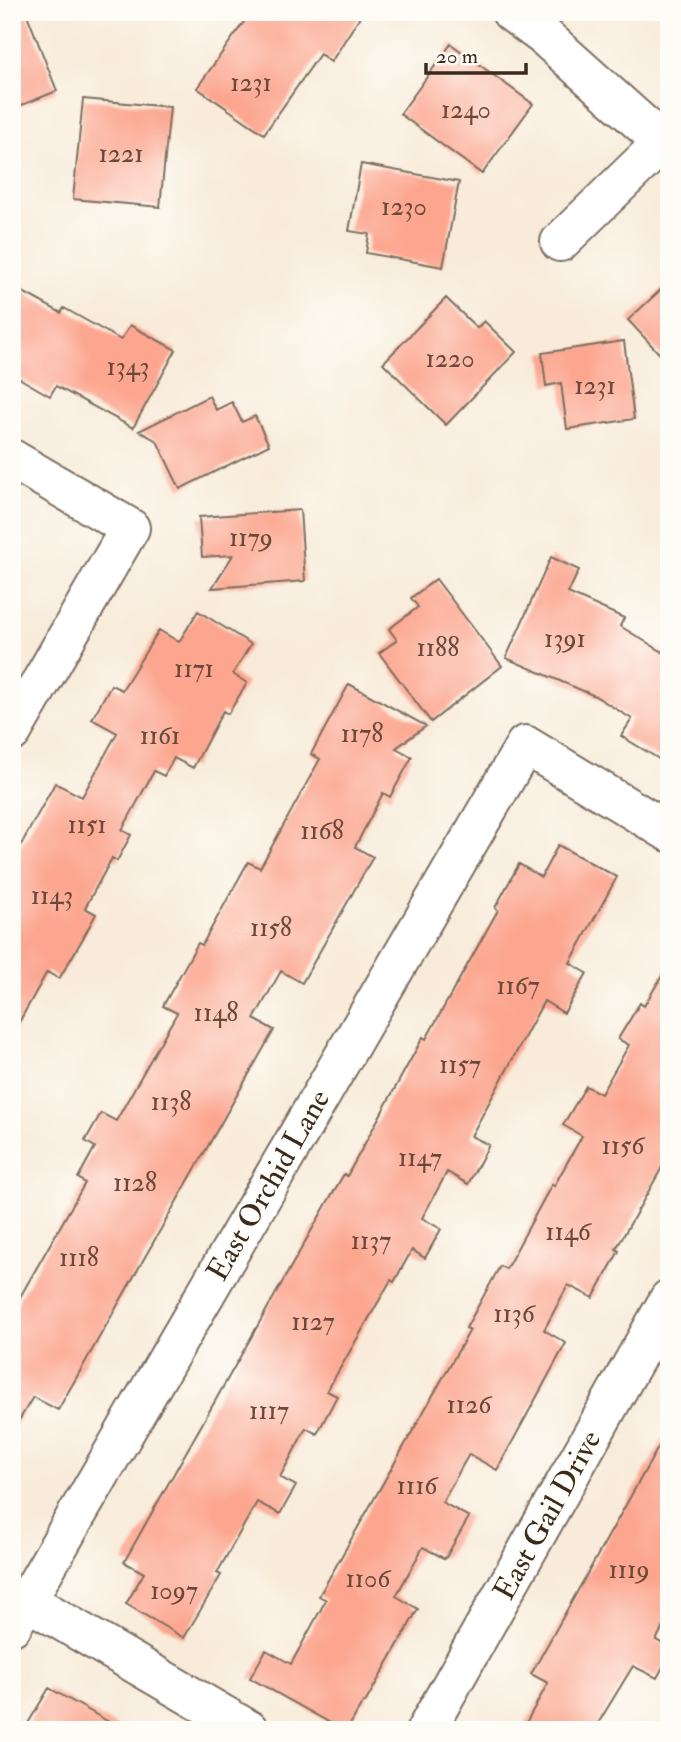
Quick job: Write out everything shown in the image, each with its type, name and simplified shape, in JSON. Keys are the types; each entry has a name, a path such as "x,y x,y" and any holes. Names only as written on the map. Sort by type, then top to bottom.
{"street":[{"path":"511,12 545,37 666,145 560,242"},
{"path":"12,460 130,528 12,732"},
{"name":"East Orchid Lane","path":"19,1613 525,745 669,832"},
{"name":"East Gail Drive","path":"426,1730 669,1299"},
{"path":"19,1613 249,1730"}],"building":[{"path":"12,12 26,12 57,91 12,109"},
{"path":"251,12 363,12 331,62 320,54 264,134 197,88"},
{"path":"451,44 533,104 482,174 400,114"},
{"path":"83,99 170,107 160,207 73,199"},
{"path":"361,164 459,182 443,267 366,253 369,234 349,231"},
{"path":"669,282 669,364 628,320"},
{"path":"12,286 61,313 64,308 121,340 130,325 176,350 133,428 56,386 50,396 12,374"},
{"path":"446,298 477,328 484,321 516,352 446,425 383,363"},
{"path":"624,341 634,419 567,429 561,383 546,386 542,353"},
{"path":"209,396 216,410 232,402 242,422 255,416 269,445 180,489 157,441 139,431"},
{"path":"300,510 305,581 212,588 233,555 202,557 199,517"},
{"path":"551,557 579,570 568,593 624,618 620,626 669,656 669,765 621,736 632,719 595,696 506,658"},
{"path":"436,579 502,666 431,722 379,653 397,640 389,629 418,607 411,598"},
{"path":"198,611 251,644 233,674 247,683 228,714 223,711 193,768 174,758 164,776 154,771 122,830 131,835 117,861 112,858 85,908 96,914 59,979 47,972 12,1035 12,861 55,783 82,797 117,733 92,719 111,685 122,690 159,630 179,642"},
{"path":"349,684 426,726 396,748 412,757 390,797 383,793 355,847 373,857 302,983 281,971 254,1019 274,1030 58,1410 33,1397 12,1432 12,1311 85,1183 78,1178 95,1147 85,1141 101,1113 116,1121 177,1013 163,1006 198,943 202,945 248,862 260,868 320,759 311,754"},
{"path":"558,845 617,877 570,963 587,973 564,1013 544,1001 471,1136 489,1145 468,1184 447,1172 422,1218 441,1229 425,1258 412,1250 394,1282 391,1280 327,1391 337,1396 317,1434 306,1428 280,1477 296,1486 280,1514 257,1502 217,1573 221,1575 184,1638 126,1604 144,1573 124,1562 327,1203 344,1174 347,1176 423,1037 426,1039 498,910 495,908 519,864 541,877"},
{"path":"669,964 669,1155 616,1249 619,1251 593,1298 568,1285 544,1330 566,1343 497,1470 469,1454 442,1502 469,1517 445,1559 423,1547 396,1596 418,1609 365,1703 363,1702 347,1730 343,1730 250,1678 266,1650 291,1664 326,1600 319,1596 470,1330 466,1328 500,1266 506,1269 552,1184 554,1186 582,1136 563,1125 586,1086 601,1094 629,1045 618,1039 640,1003 644,1006"},
{"path":"669,1428 669,1616 656,1640 669,1647 669,1656 657,1678 633,1666 594,1730 522,1730 548,1683 531,1674"},
{"path":"49,1688 123,1730 24,1730"}]}
